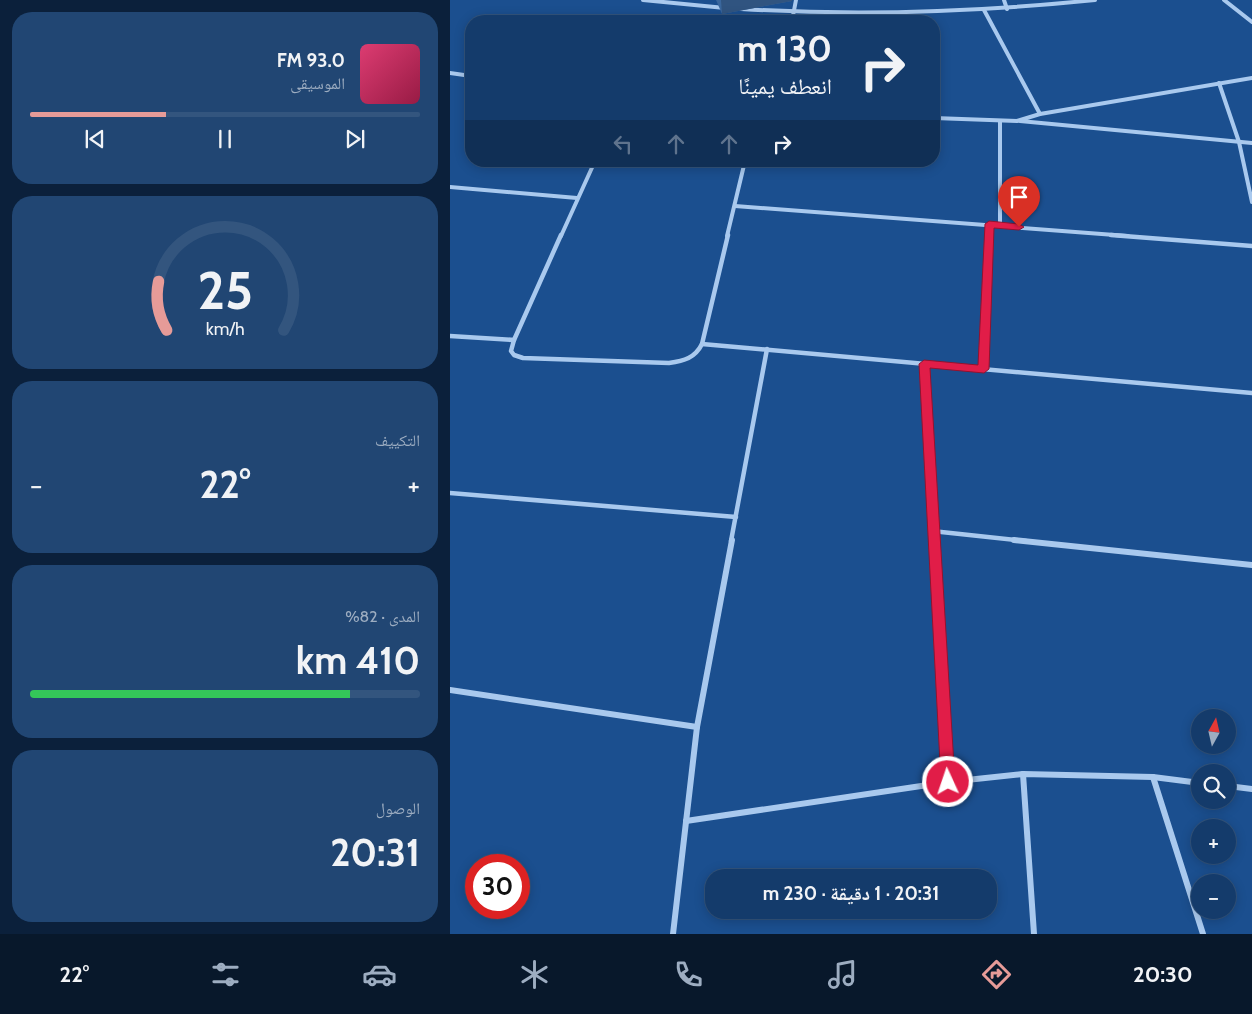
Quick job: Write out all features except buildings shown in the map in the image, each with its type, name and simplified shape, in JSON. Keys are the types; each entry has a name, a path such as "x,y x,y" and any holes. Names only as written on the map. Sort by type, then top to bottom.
{"street":[{"path":"643,0 729,8"},
{"path":"794,13 796,0"},
{"path":"1004,0 1007,8"},
{"path":"738,9 794,13 984,10 1095,0"},
{"path":"1224,0 1252,22"},
{"path":"984,10 1040,114"},
{"path":"450,73 465,75"},
{"path":"1017,121 1040,114 1252,78"},
{"path":"1219,83 1239,142 1252,202"},
{"path":"940,118 1017,121 1252,143"},
{"path":"1000,121 1000,225"},
{"path":"592,167 514,340 511,351 514,355 522,358 669,363 692,359 702,344 744,167"},
{"path":"450,187 577,198"},
{"path":"734,206 989,224 1252,246"},
{"path":"984,369 989,224"},
{"path":"450,336 514,340"},
{"path":"702,344 1252,394"},
{"path":"673,934 697,727 767,349"},
{"path":"924,364 932,531 948,782"},
{"path":"450,493 736,517"},
{"path":"932,531 1252,565"},
{"path":"450,690 697,727"},
{"path":"686,821 948,782 1023,774 1153,777 1191,782"},
{"path":"1023,774 1034,934"},
{"path":"1153,777 1203,934"},
{"path":"1236,787 1252,789"}],"route":[{"path":"948,782 932,531 924,364 984,369 989,224 1019,227"}]}
